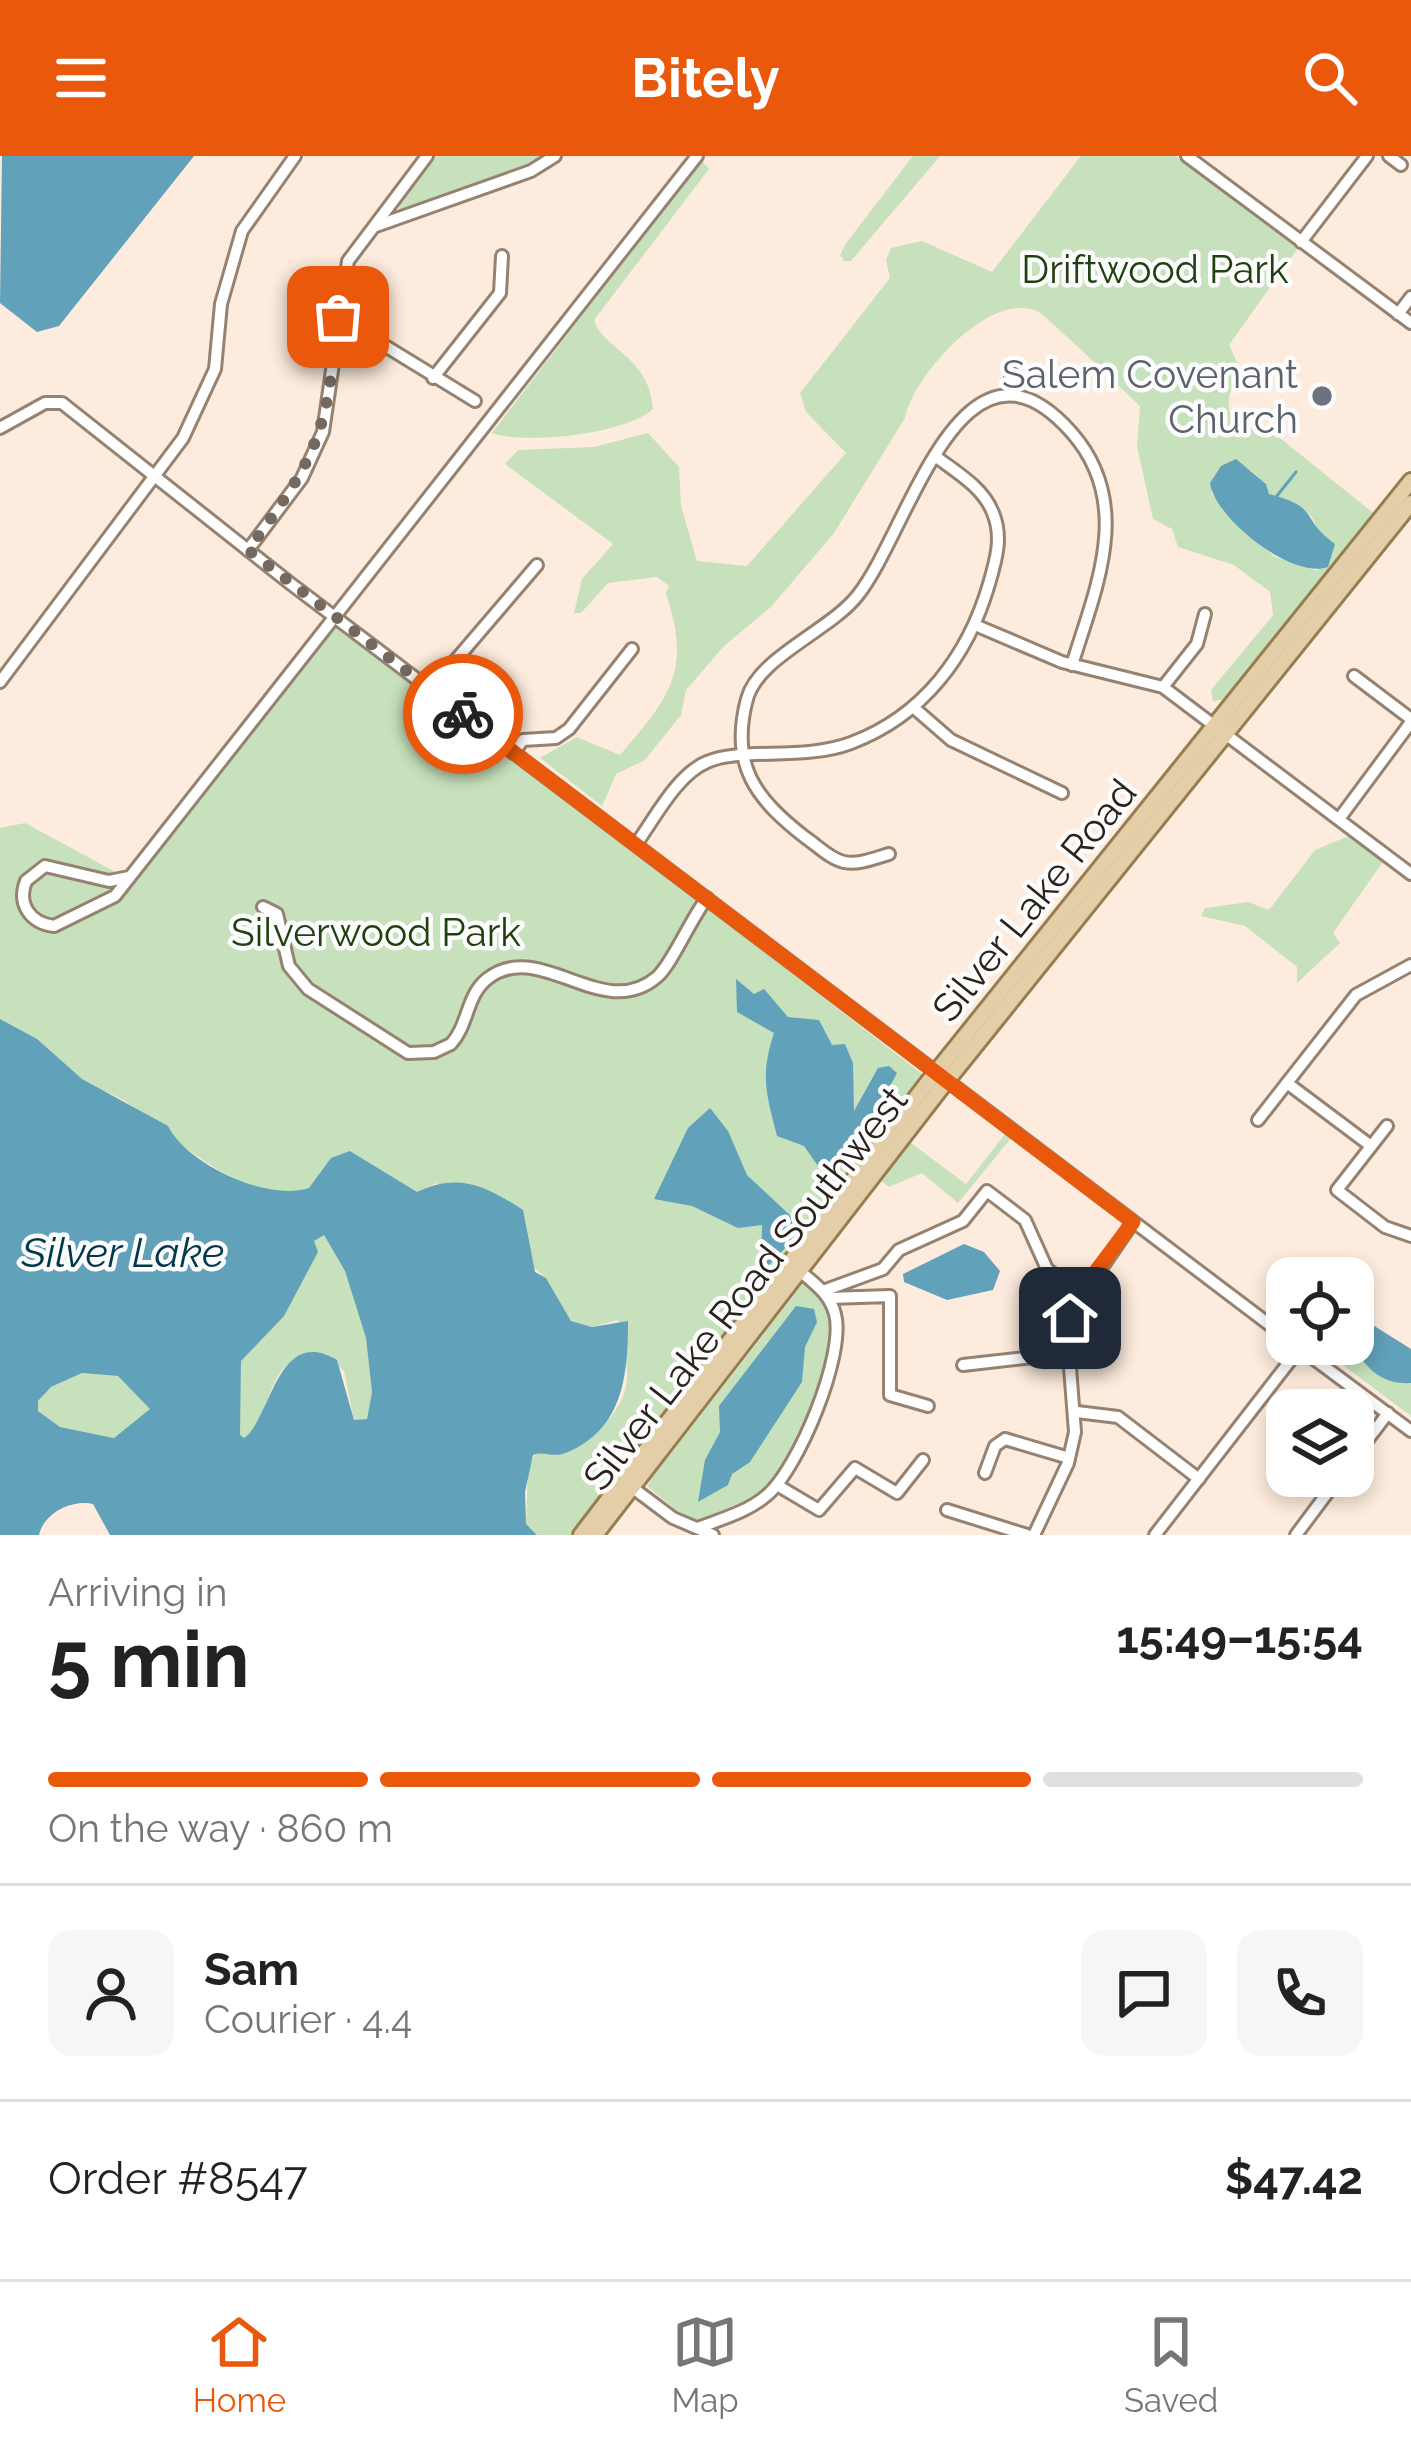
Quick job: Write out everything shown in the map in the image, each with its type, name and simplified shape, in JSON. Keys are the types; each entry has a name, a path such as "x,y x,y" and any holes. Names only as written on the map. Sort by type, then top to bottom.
{"main road":[{"path":"1222,730 1411,481"},
{"path":"941,1078 1411,503"},
{"name":"Silver Lake Road Southwest","path":"595,1535 627,1483 800,1271 941,1078"},
{"name":"Silver Lake Road","path":"580,1535 627,1483 941,1078"}],"street":[{"path":"0,682 154,477 207,398 229,265 242,231 295,156"},
{"path":"373,226 531,171 555,156"},
{"path":"129,878 109,880 45,866 26,880 23,903 39,923 62,925 111,899 129,878 326,624 336,618 616,263 697,156"},
{"path":"1301,242 1367,156"},
{"path":"1389,156 1401,165"},
{"path":"248,550 302,478 323,432 347,260 421,158"},
{"path":"1195,158 1411,323"},
{"path":"433,378 500,292 502,256"},
{"path":"1398,314 1411,297"},
{"path":"338,317 475,401"},
{"path":"1011,372 1011,393"},
{"path":"889,854 852,862 829,855 760,800 745,757 746,704 752,686 857,596 935,457 973,408 988,397 1030,396 1050,410 1091,459 1107,508 1104,556 1072,665"},
{"path":"0,428 44,403 62,403 513,754 1266,1322"},
{"path":"635,844 700,765 833,749 883,728 914,707 953,664 975,625 998,549 997,524 983,495 935,457"},
{"path":"431,689 537,565"},
{"path":"1163,687 1197,644 1205,614"},
{"path":"975,625 1072,665 1163,687 1411,874"},
{"path":"513,754 523,740 556,738 569,729 632,649"},
{"path":"1339,819 1411,720 1354,676"},
{"path":"914,707 951,740 1062,793"},
{"path":"263,907 277,914 290,966 302,983 392,1046 416,1055 451,1043 476,990 504,970 530,968 607,992 647,983 668,963 681,932 707,898"},
{"path":"1258,1120 1356,995 1410,968"},
{"path":"1287,1083 1371,1146"},
{"path":"1387,1126 1337,1190 1385,1227 1411,1236"},
{"path":"826,1294 884,1269 899,1250 963,1221 987,1191 1025,1220 1047,1269 1080,1295"},
{"path":"947,1510 1030,1535 1069,1458 1077,1412 1070,1318 1080,1295 1133,1222"},
{"path":"698,1528 753,1506 777,1485 805,1433 831,1359 837,1325 826,1294 800,1271"},
{"path":"826,1294 890,1296 890,1395 928,1406"},
{"path":"963,1365 1069,1353"},
{"path":"1155,1535 1283,1365"},
{"path":"1323,1365 1411,1431"},
{"path":"1077,1412 1118,1417 1199,1478"},
{"path":"1374,1431 1388,1413"},
{"path":"985,1473 995,1447 1005,1439 1069,1458"},
{"path":"777,1485 820,1510 855,1468 897,1493 923,1460"},
{"path":"627,1483 673,1518 713,1535"},
{"path":"1296,1535 1324,1497"}],"green space":[{"path":"433,156 549,156 408,212 399,209 401,199"},
{"path":"913,156 940,156 851,261 844,261 840,255 847,242"},
{"name":"Driftwood Park","path":"1081,156 1175,156 1298,248 1229,345 1240,369 1229,409 1245,429 1263,427 1275,434 1377,516 1231,699 1213,701 1211,690 1273,615 1270,592 1234,565 1178,547 1172,529 1153,519 1137,446 1140,406 1039,312 1020,308 977,324 938,360 834,533 771,607 724,646 686,690 681,715 645,760 616,774 602,806 540,758 577,737 620,755 663,699 672,681 677,643 666,594 669,586 657,577 608,583 581,613 574,613 582,579 613,544 505,464 518,450 594,447 648,433 679,467 681,506 697,561 747,566 846,453 806,412 800,393 890,278 886,260 891,248 922,241 992,272","holes":["1248,468 1266,484 1268,494 1297,505 1313,519 1319,539 1318,571 1273,556 1211,493"]},
{"path":"701,160 709,169 594,320 644,377 653,409 621,425 576,435 528,438 492,433"},
{"name":"Silverwood Park","path":"332,625 552,787 922,1074 570,1535 537,1535 526,1525 528,1468 537,1451 582,1439 617,1408 627,1378 618,1320 592,1327 571,1321 546,1278 436,1183 418,1193 350,1151 310,1188 286,1192 237,1179 213,1167 125,1101 81,1079 0,1019 0,828 25,823 132,881"},
{"path":"1351,835 1385,859 1333,933 1340,943 1297,983 1297,967 1245,926 1201,916 1205,908 1248,902 1269,910 1315,850"},
{"path":"1006,1133 1012,1137 958,1203 922,1173 889,1187 880,1180 911,1143 966,1184"},
{"path":"324,1235 345,1271 366,1338 372,1392 367,1419 354,1421 344,1371 326,1354 306,1355 280,1373 245,1438 239,1435 241,1361 317,1237"},
{"path":"805,1281 827,1306 832,1333 822,1378 792,1449 771,1481 746,1500 698,1520 680,1513 647,1486"},
{"path":"1343,1365 1374,1365 1411,1383 1411,1416"},
{"path":"82,1373 118,1376 151,1409 114,1438 60,1427 38,1411 38,1401 51,1387"}],"water":[{"path":"2,156 194,156 59,326 37,332 0,303"},
{"path":"1236,459 1266,484 1269,494 1303,509 1335,544 1328,567 1313,569 1277,556 1226,513 1210,483 1221,466"},
{"path":"736,979 754,994 764,989 788,1017 819,1020 832,1045 845,1044 853,1063 854,1111 878,1068 889,1066 897,1073 851,1161 840,1158 823,1173 804,1146 777,1136 766,1084 774,1033 737,1012"},
{"name":"Silver Lake","path":"0,1019 37,1039 82,1079 168,1126 192,1154 210,1166 251,1185 272,1190 309,1188 331,1158 350,1151 417,1192 459,1183 497,1194 523,1210 535,1272 546,1278 571,1321 592,1327 628,1321 624,1379 612,1414 587,1442 568,1452 533,1455 525,1492 526,1524 537,1535 110,1535 93,1504 85,1503 53,1514 39,1535 0,1535","holes":["324,1235 345,1271 366,1338 372,1392 367,1419 354,1420 337,1360 317,1352 301,1354 288,1364 244,1438 240,1435 241,1361 284,1316 318,1252 314,1241","82,1373 118,1376 150,1409 114,1438 60,1427 38,1411 38,1401 51,1387"]},
{"path":"710,1108 728,1131 747,1175 796,1221 790,1243 769,1265 761,1261 762,1225 738,1228 692,1206 654,1199 688,1128"},
{"path":"964,1244 984,1252 1000,1271 993,1290 947,1300 904,1282 903,1274"},
{"path":"796,1306 814,1309 817,1322 805,1347 802,1382 750,1462 732,1474 728,1485 698,1502 705,1460 720,1432 719,1406"},
{"path":"1374,1326 1411,1349 1411,1383 1375,1373 1368,1365 1374,1365"}],"waterway":[{"path":"1276,497 1296,472"}],"way so far":[{"path":"338,317 333,386 323,432 302,478 248,550 463,714"}],"place":[{"name":"Salem Covenant Church","path":"1322,396"}],"route":[{"path":"463,714 1133,1222 1085,1286 1070,1318"}]}
